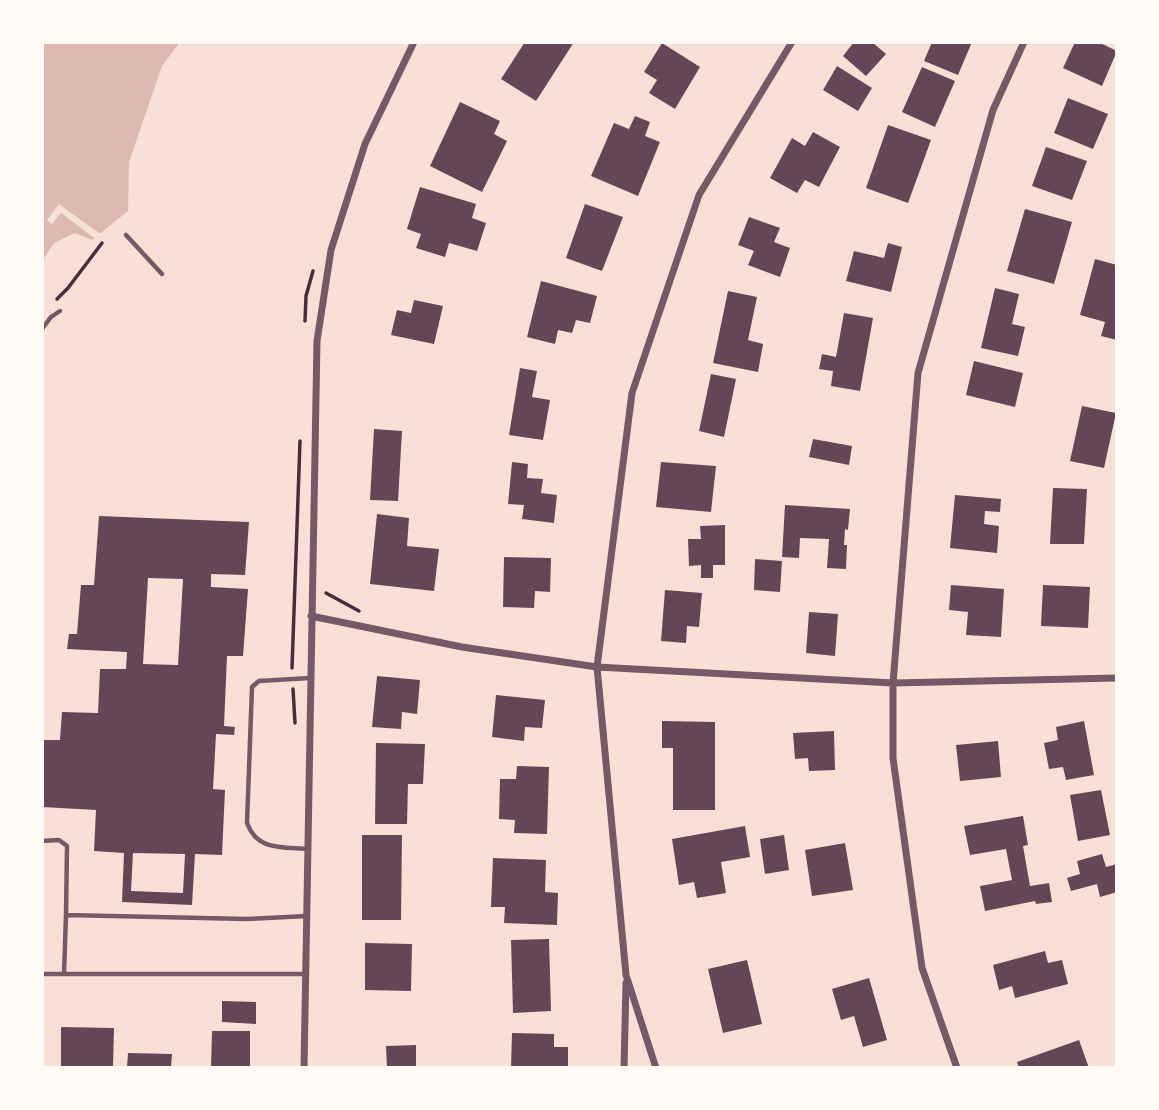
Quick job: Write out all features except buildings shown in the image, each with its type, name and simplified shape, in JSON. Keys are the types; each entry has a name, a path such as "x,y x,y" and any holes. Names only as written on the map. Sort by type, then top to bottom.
{"street":[{"path":"304,1068 317,341 331,250 365,144 414,42"},
{"path":"624,1068 626,975 597,667 632,393 699,195 792,42"},
{"path":"957,1068 922,968 893,758 893,683 918,373 993,110 1024,42"},
{"path":"311,616 462,647 597,667 893,683 1117,678"},
{"path":"626,975 656,1068"}],"lane":[{"path":"127,235 162,274"},
{"path":"42,329 51,317 60,312"},
{"path":"308,849 261,843 252,836 247,823 252,687 259,681 310,678"},
{"path":"42,841 59,840 66,846 64,974"},
{"path":"66,915 247,919 307,916"},
{"path":"42,974 306,974"}],"path":[{"path":"51,306 102,243"}],"shaded area":[{"path":"42,42 180,42 162,66 129,162 128,211 92,240 75,233 54,243 42,261"}],"pier":[{"path":"59,204 103,236 97,240 61,213 52,224 47,220"}]}
